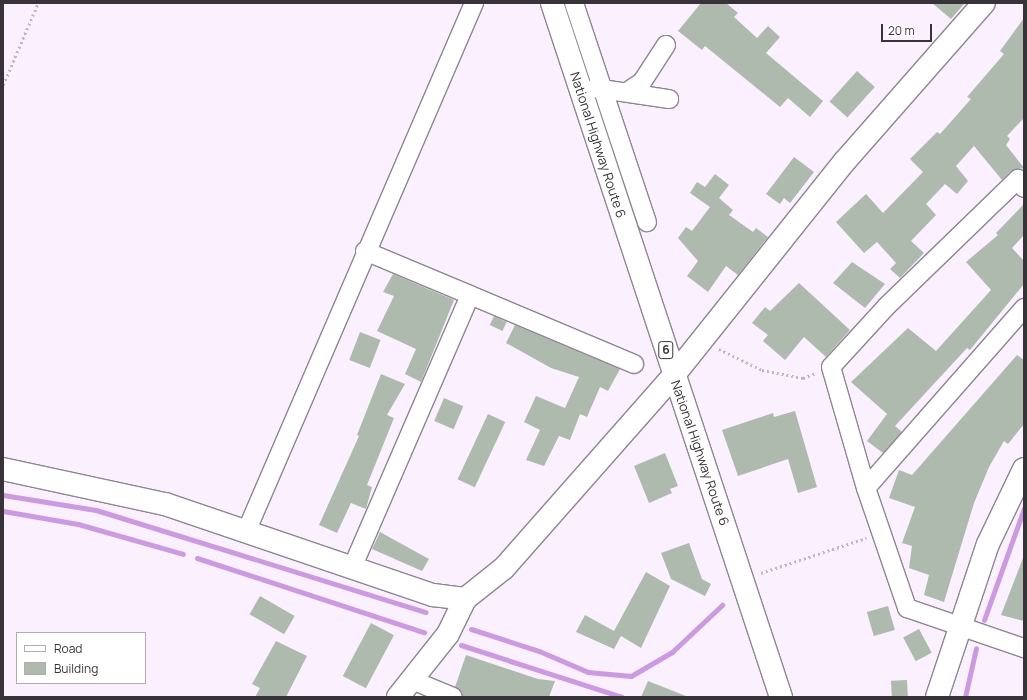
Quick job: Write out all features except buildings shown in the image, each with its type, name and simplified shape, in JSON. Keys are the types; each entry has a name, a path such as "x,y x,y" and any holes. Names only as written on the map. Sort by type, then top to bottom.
{"main road":[{"name":"National Highway Route 6","path":"552,3 781,697"},
{"path":"398,697 448,634 465,599 504,568 674,375 845,161 984,3"},
{"path":"3,469 113,490 246,532 433,595 465,599"},
{"path":"937,697 996,523 1024,469"}],"street":[{"path":"246,532 365,251 474,3"},
{"path":"574,3 604,89 647,222"},
{"path":"627,92 642,82 666,45"},
{"path":"579,85 670,99"},
{"path":"1024,188 1018,179 886,307 831,367 866,488 907,608 1024,648"},
{"path":"365,251 634,364"},
{"path":"352,568 470,295"},
{"path":"866,488 1024,308"},
{"path":"412,680 453,697"}],"path":[{"path":"3,85 38,3"},
{"path":"711,344 762,370 781,374 803,378 831,367"},
{"path":"761,573 881,533"}],"waterway":[{"path":"3,495 96,510 426,612"},
{"path":"984,620 1024,508"},
{"path":"3,511 78,524 183,554"},
{"path":"197,558 424,632"},
{"path":"471,629 539,651 588,672 631,676 672,652 722,605"},
{"path":"461,645 622,697"},
{"path":"965,697 976,648"}]}
